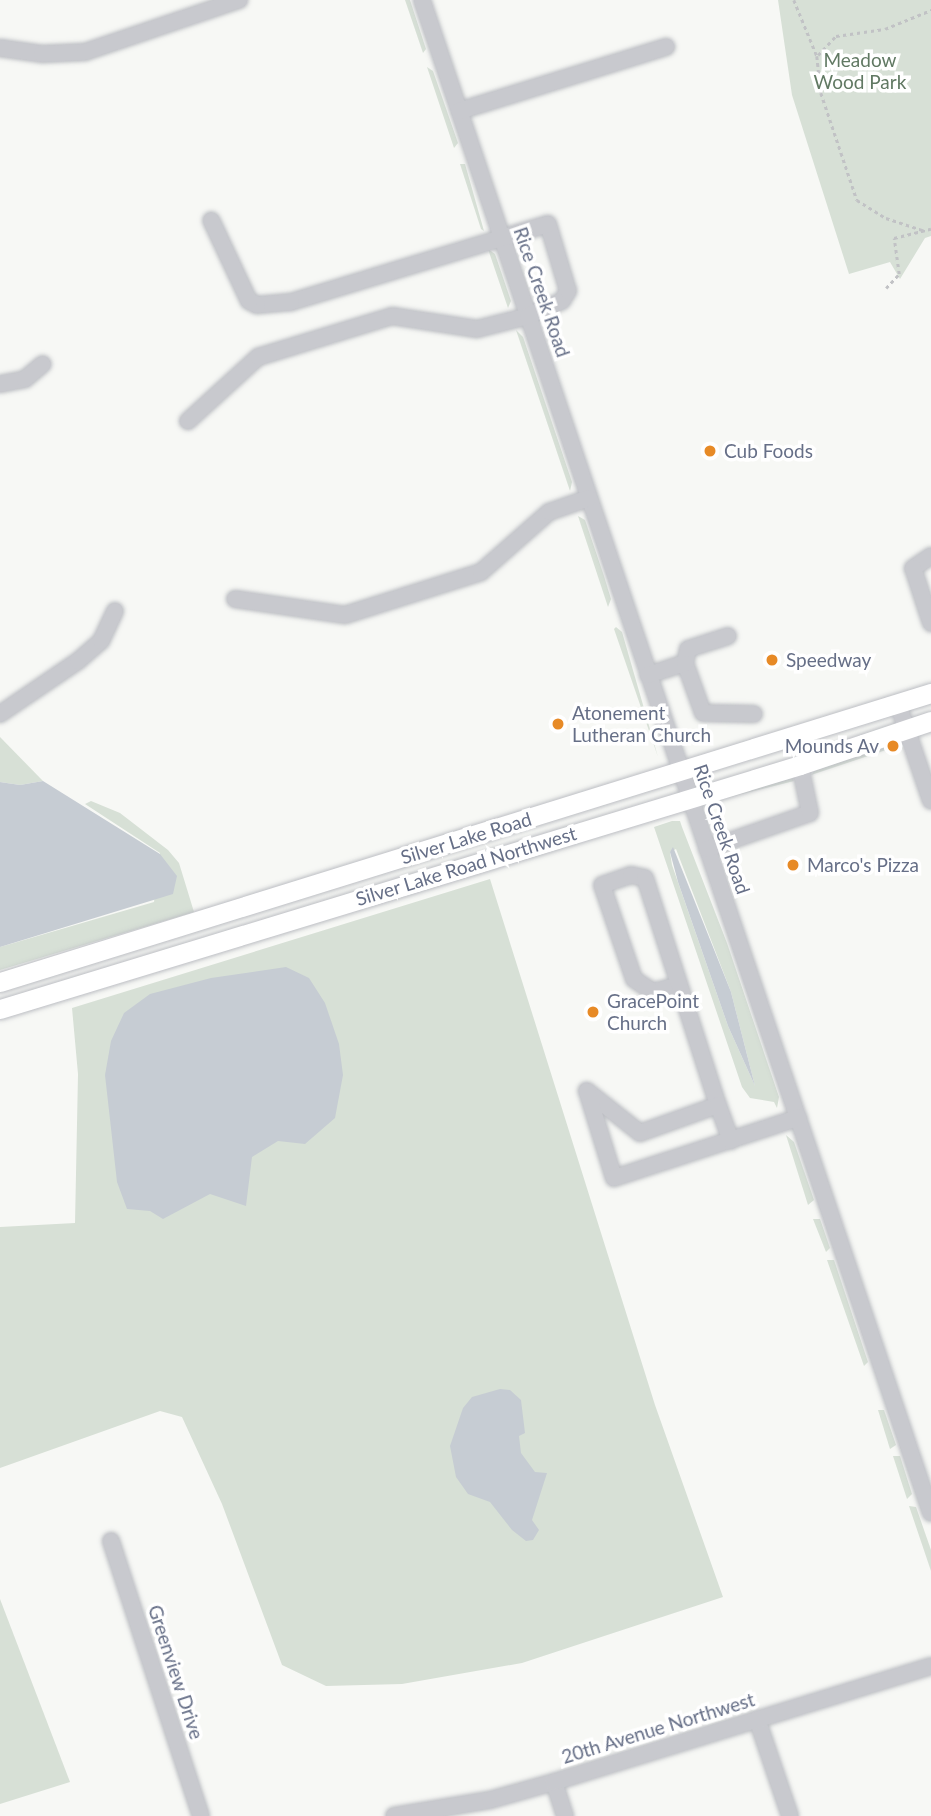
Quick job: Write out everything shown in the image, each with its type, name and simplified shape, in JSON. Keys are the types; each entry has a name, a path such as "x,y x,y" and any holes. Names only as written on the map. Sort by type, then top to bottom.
{"main road":[{"name":"Silver Lake Road","path":"0,982 931,693"},
{"name":"Silver Lake Road Northwest","path":"0,1009 800,765 931,721"}],"street":[{"path":"0,48 42,54 85,52 239,0"},
{"name":"Rice Creek Road","path":"422,0 930,1507"},
{"path":"459,111 666,47"},
{"path":"188,421 258,357 392,316 477,329 528,316 562,301 568,291 548,224 266,307 249,300 211,220"},
{"path":"0,384 25,379 43,364"},
{"path":"234,599 345,615 481,572 549,512 589,498"},
{"path":"931,556 913,568 931,623"},
{"path":"0,714 78,661 101,641 115,611"},
{"path":"728,636 688,649 685,663 703,713 754,714"},
{"path":"648,676 685,663"},
{"path":"898,704 931,801"},
{"path":"707,849 810,813 800,765"},
{"path":"679,985 653,992 634,979 602,885 631,875 645,878 731,1141"},
{"path":"718,1105 640,1133 587,1091 614,1178 798,1118"},
{"name":"Greenview Drive","path":"111,1541 201,1816"},
{"name":"20th Avenue Northwest","path":"394,1816 490,1800 931,1666"},
{"path":"757,1718 790,1816"},
{"path":"554,1782 565,1816"}],"path":[{"path":"794,0 817,56 821,93 857,200 886,218 925,231"},
{"path":"817,56 836,36 885,29 931,10"},
{"path":"886,288 899,274 894,238 931,229"}],"green space":[{"path":"405,0 410,0 426,49 423,53"},
{"name":"Meadow Wood Park","path":"778,0 931,0 931,236 925,238 900,279 890,262 849,274 792,95"},
{"path":"427,67 433,71 458,143 454,148"},
{"path":"460,164 465,164 484,231 481,229"},
{"path":"488,249 495,254 511,301 508,308"},
{"path":"516,330 523,337 572,482 570,491"},
{"path":"578,516 585,520 604,576 611,599 608,607"},
{"path":"616,627 622,632 658,757 614,629"},
{"path":"0,737 43,781 20,785 0,782"},
{"path":"893,745 892,748 811,775 815,770"},
{"path":"792,778 794,781 722,799 724,798"},
{"path":"91,801 120,813 168,850 179,863 194,912 0,970 0,947 154,902 160,853 85,804"},
{"path":"680,821 727,943 779,1097 777,1108 774,1102 750,1098 742,1087 654,827","holes":["676,849 731,992 755,1086 728,1026 672,865 670,852"]},
{"path":"490,879 655,1405 723,1597 522,1663 402,1684 326,1686 282,1665 222,1504 182,1417 160,1411 0,1468 0,1227 75,1223 78,1074 72,1008"},
{"path":"786,1135 794,1142 814,1200 808,1205"},
{"path":"813,1219 820,1219 830,1248 826,1252"},
{"path":"827,1260 834,1260 868,1362 864,1366"},
{"path":"878,1410 884,1410 896,1445 890,1449"},
{"path":"893,1456 900,1456 912,1494 907,1499"},
{"path":"909,1506 916,1507 931,1550 931,1571"},
{"path":"0,1599 70,1782 0,1804"}],"shaded area":[{"path":"43,781 160,854 177,876 173,894 0,947 0,782 20,785"},
{"path":"673,847 731,992 755,1086 728,1026 678,882 670,852"},
{"path":"286,967 309,978 325,1003 339,1044 343,1075 335,1118 305,1144 278,1141 252,1157 246,1206 210,1194 163,1219 150,1211 127,1209 117,1182 105,1075 111,1041 124,1013 150,994 211,978"},
{"path":"500,1389 510,1390 521,1400 525,1433 519,1436 521,1453 535,1472 547,1473 532,1520 539,1530 533,1540 526,1541 512,1530 490,1502 468,1494 456,1477 450,1446 463,1408 472,1397"}],"place":[{"name":"Cub Foods","path":"710,451"},
{"name":"Speedway","path":"772,660"},
{"name":"Atonement Lutheran Church","path":"558,724"},
{"name":"Mounds Av","path":"893,746"},
{"name":"Marco's Pizza","path":"793,865"},
{"name":"GracePoint Church","path":"593,1012"}]}
